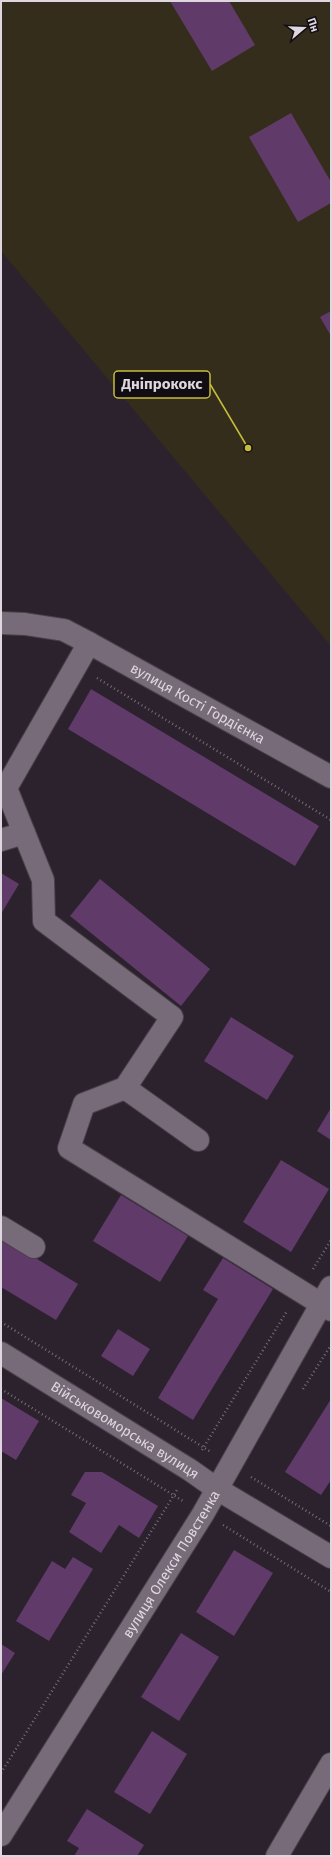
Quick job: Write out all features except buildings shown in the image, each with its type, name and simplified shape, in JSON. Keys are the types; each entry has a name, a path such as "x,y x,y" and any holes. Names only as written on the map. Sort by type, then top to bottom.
{"street":[{"name":"вулиця Кості Гордієнка","path":"1,623 25,624 64,630 331,777"},
{"path":"89,643 6,788 43,880 44,920 172,1017 125,1088 84,1104 70,1148 300,1290 328,1300"},
{"path":"1,840 24,833"},
{"path":"125,1088 198,1140"},
{"path":"1,1227 34,1248"},
{"name":"вулиця Олекси Повстенка","path":"1,1835 203,1514 328,1300"},
{"name":"Військовоморська вулиця","path":"2,1357 190,1470 217,1489 331,1558"},
{"path":"278,1856 331,1764"}],"path":[{"path":"76,666 331,820"},
{"path":"1,1773 174,1496 331,1240"},
{"path":"1,1322 331,1526"},
{"path":"1,1389 331,1592"}],"shaded area":[{"path":"1,1 331,1 331,646 1,251"}],"place":[{"name":"Дніпрококс","path":"248,448"}]}
